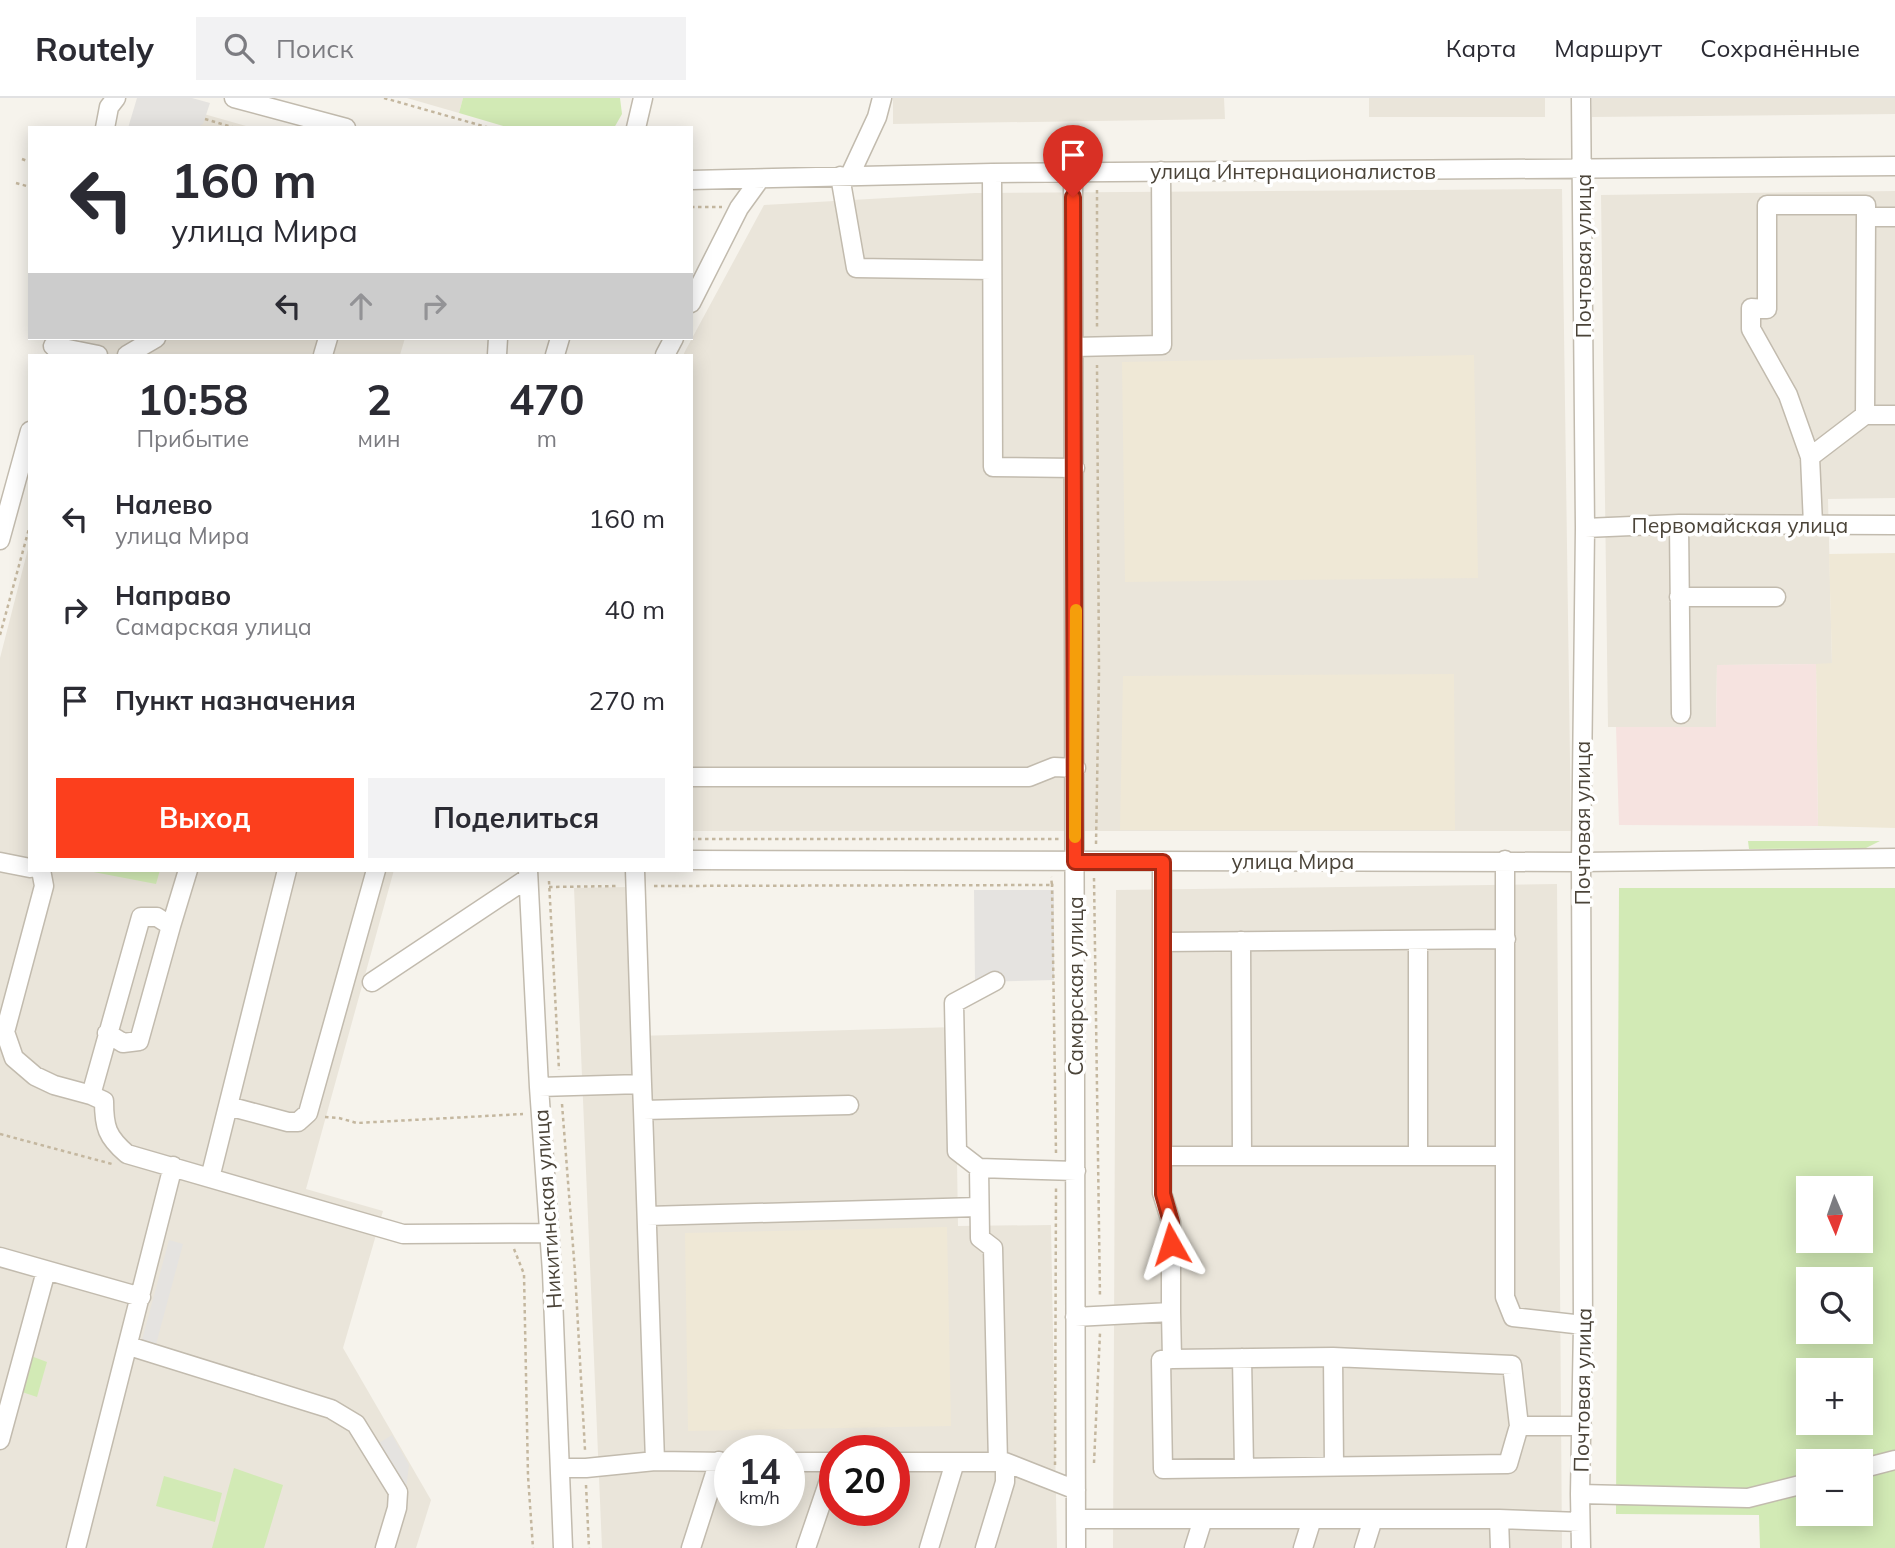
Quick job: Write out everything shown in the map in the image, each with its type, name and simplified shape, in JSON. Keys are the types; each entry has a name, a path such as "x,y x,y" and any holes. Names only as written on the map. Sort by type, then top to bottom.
{"street":[{"path":"105,126 110,107 116,98"},
{"path":"234,98 338,126"},
{"path":"636,126 643,98"},
{"path":"882,98 877,117 845,176 856,268 992,270"},
{"name":"Почтовая улица","path":"1581,98 1585,528 1581,862 1581,1548"},
{"name":"улица Интернационалистов","path":"693,180 1161,171 1895,166"},
{"path":"1074,347 1162,345 1161,171"},
{"path":"992,173 993,467 1076,468"},
{"name":"Самарская улица","path":"1073,173 1076,468 1076,1548"},
{"path":"693,299 739,208 760,179"},
{"path":"1813,524 1810,457 1788,395 1751,329 1751,308 1767,309 1767,205 1866,205 1865,415"},
{"path":"1866,217 1895,217"},
{"path":"129,354 153,340"},
{"path":"53,346 93,354"},
{"path":"1810,457 1865,415 1895,415"},
{"path":"0,540 28,441"},
{"path":"1679,524 1681,714"},
{"name":"Первомайская улица","path":"1585,528 1679,524 1895,525"},
{"path":"1679,597 1776,597"},
{"path":"693,777 1030,777 1054,767 1076,768"},
{"name":"улица Мира","path":"693,860 1581,862 1895,858"},
{"path":"1505,860 1506,1297 1513,1317 1583,1325"},
{"path":"0,862 28,868"},
{"path":"1163,862 1163,1194 1171,1222 1172,1359"},
{"path":"40,872 44,886 5,1032 14,1058 35,1076 104,1101 104,1122 112,1141 127,1154 403,1234 549,1233"},
{"path":"107,1033 123,1043 139,1041 187,872"},
{"path":"210,1178 286,872"},
{"path":"228,1106 288,1122 298,1122 307,1114 375,872"},
{"path":"372,982 528,874"},
{"name":"Никитинская улица","path":"528,874 564,1548"},
{"path":"635,878 655,1461"},
{"path":"91,1095 141,917 157,917 171,926"},
{"path":"1162,942 1506,939"},
{"path":"1418,940 1418,1156"},
{"path":"1241,942 1242,1156"},
{"path":"995,982 954,1003 957,1151 979,1168 1076,1171"},
{"path":"539,1087 642,1084"},
{"path":"643,1110 849,1105"},
{"path":"1163,1156 1505,1156"},
{"path":"76,1548 173,1166"},
{"path":"979,1168 980,1238 993,1248 1005,1482 985,1548"},
{"path":"647,1216 979,1207"},
{"path":"0,1257 141,1297"},
{"path":"0,1440 46,1271"},
{"path":"1075,1317 1171,1312"},
{"path":"129,1346 331,1409 356,1424 398,1492 397,1508 385,1548"},
{"path":"1333,1357 1334,1466"},
{"path":"1333,1357 1512,1365 1519,1426 1508,1464 1163,1469 1161,1360 1172,1359 1333,1357"},
{"path":"1242,1358 1244,1467"},
{"path":"1519,1426 1582,1426"},
{"path":"561,1468 655,1461 714,1462"},
{"path":"1873,1466 1895,1461"},
{"path":"910,1462 1002,1462 1076,1490"},
{"path":"929,1548 955,1462"},
{"path":"1580,1494 1748,1498 1796,1486"},
{"path":"691,1548 714,1488"},
{"path":"806,1548 819,1509"},
{"path":"1194,1548 1203,1518"},
{"path":"1076,1519 1499,1519 1580,1522"},
{"path":"1303,1548 1312,1519"},
{"path":"1364,1548 1373,1519"},
{"path":"1499,1519 1500,1548"}],"path":[{"path":"384,98 483,126"},
{"path":"205,119 228,126"},
{"path":"22,159 28,161"},
{"path":"1093,850 1097,840 1099,672 1097,172"},
{"path":"16,183 28,186"},
{"path":"693,207 739,208"},
{"path":"0,635 28,532"},
{"path":"693,839 1064,839"},
{"path":"1094,871 1101,1316 1094,1465"},
{"path":"549,887 635,878 1052,885 1051,873"},
{"path":"549,881 560,1086 575,1272 589,1548"},
{"path":"307,1114 357,1123 541,1113"},
{"path":"524,1274 528,1476 533,1548"}],"shaded area":[{"path":"137,98 192,98 210,103 203,124 200,126 129,126"},
{"path":"407,98 463,98 459,113"},
{"path":"893,98 1224,98 1225,119 893,124"},
{"path":"1369,98 1545,98 1545,117 1369,117"},
{"path":"1592,98 1895,98 1895,114 1592,117"},
{"path":"204,114 246,126 185,126"},
{"path":"1562,189 1571,831 693,831 693,354 684,354 764,205 975,193"},
{"path":"1895,191 1895,498 1828,499 1832,664 1717,665 1716,727 1608,727 1601,195"},
{"path":"81,340 404,340 400,354 77,354"},
{"path":"1474,355 1478,578 1125,582 1122,362"},
{"path":"28,549 28,872 393,872 306,1189 383,1211 343,1348 431,1500 416,1548 0,1548 0,658"},
{"path":"1895,553 1895,828 1818,826 1816,664 1832,663 1829,554"},
{"path":"1816,664 1818,826 1619,825 1616,727 1716,727 1717,665"},
{"path":"1454,674 1455,830 1120,830 1123,676"},
{"path":"1557,884 1562,1548 1113,1548 1116,890"},
{"path":"630,887 636,1036 955,1027 958,1226 1051,1225 1057,1548 602,1548 574,888"},
{"path":"974,890 1054,890 1054,980 975,982"},
{"path":"947,1227 951,1426 688,1431 685,1233"},
{"path":"169,1240 183,1244 155,1348 141,1344"},
{"path":"392,1435 409,1465 406,1489 379,1443"}],"green space":[{"path":"463,98 620,98 622,114 615,126 503,126 459,113"},
{"path":"1748,841 1880,841 1866,848 1749,849"},
{"path":"93,872 159,872 156,884"},
{"path":"1619,888 1895,888 1895,1548 1760,1548 1759,1515 1616,1514"},
{"path":"31,1356 47,1362 37,1397 19,1391"},
{"path":"234,1468 283,1485 264,1548 212,1548"},
{"path":"164,1476 222,1493 215,1522 156,1506"}],"slow traffic":[{"path":"1075,837 1076,610"}],"route":[{"path":"1073,197 1076,468 1075,862 1163,862 1163,1194 1171,1222 1171,1244"}]}
